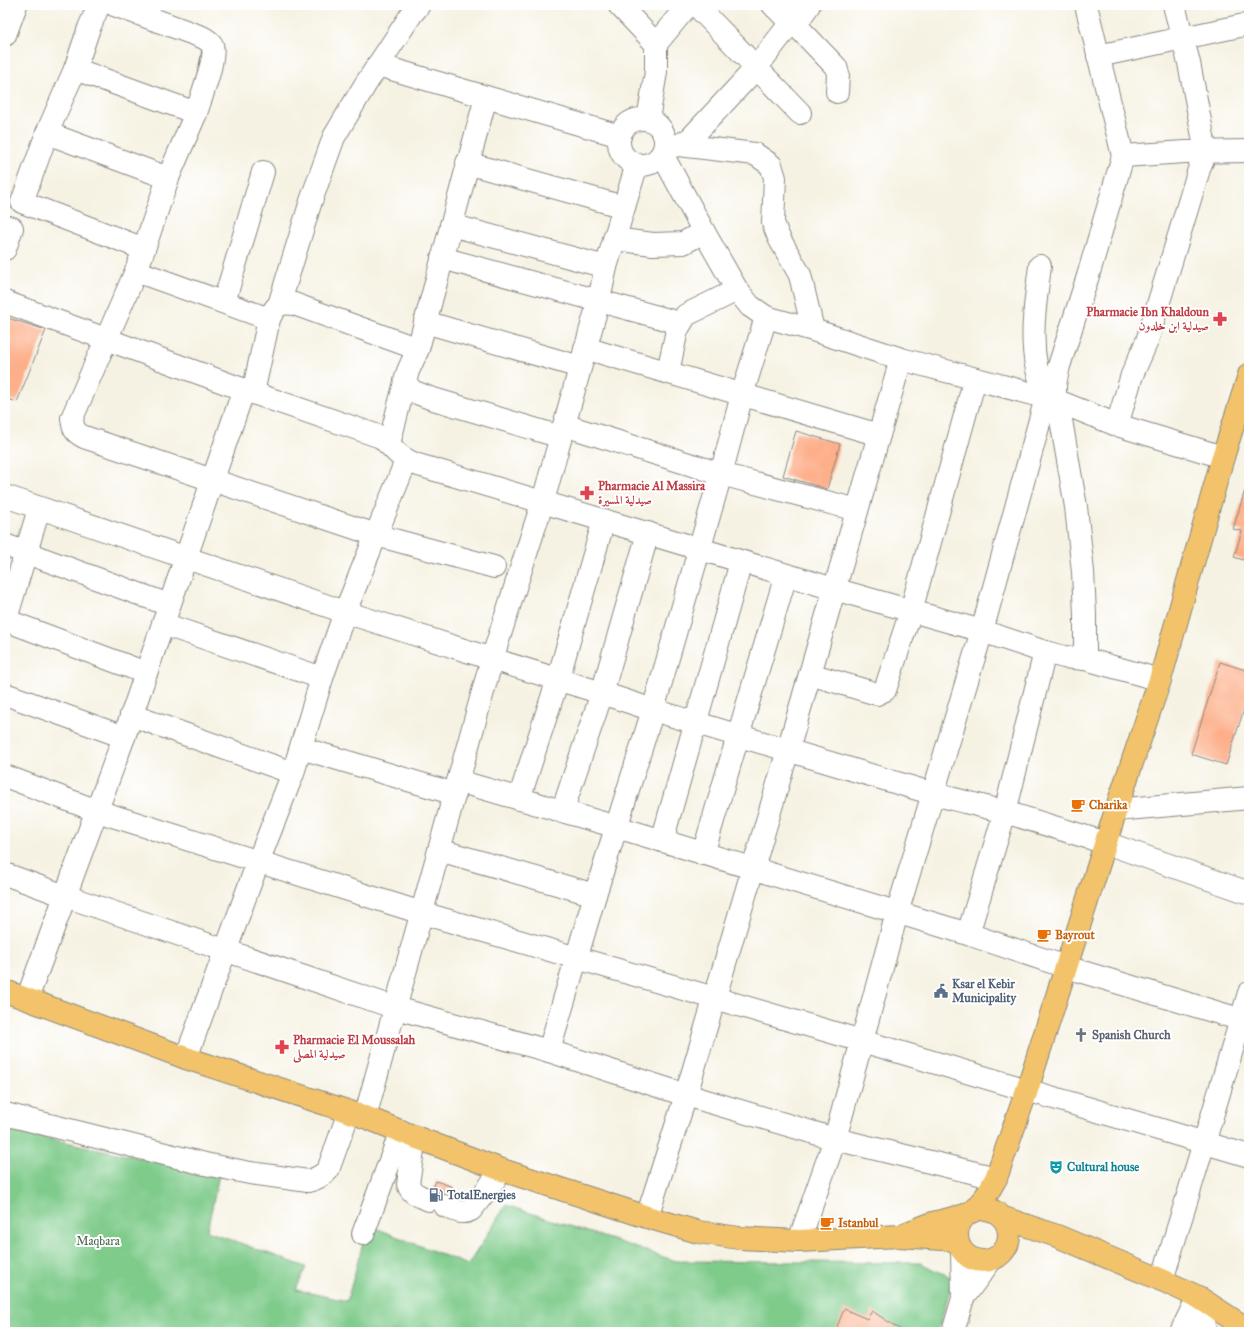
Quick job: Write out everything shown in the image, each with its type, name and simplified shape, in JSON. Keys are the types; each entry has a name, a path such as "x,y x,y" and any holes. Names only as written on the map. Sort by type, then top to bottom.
{"main road":[{"path":"996,1178 996,1196 1001,1216 1009,1230 1008,1243 1005,1251 998,1257 983,1262 968,1257 960,1246 958,1226 986,1196 996,1178 1160,680 1223,457 1249,375"},
{"path":"5,991 186,1058 357,1114 502,1170 647,1217 705,1233 739,1238 799,1241 900,1236 960,1246"},
{"path":"900,1236 933,1223 982,1209 990,1210 1001,1216 1058,1236 1162,1280 1203,1301 1249,1330"},
{"path":"1008,1243 1033,1238 1058,1236"}],"street":[{"path":"5,35 16,5"},
{"path":"5,249 8,227 22,202 47,134 76,69 89,28 99,5"},
{"path":"114,5 202,37 213,46 212,57 196,113 168,178 136,271 74,410 72,418 73,428 76,433 84,437 376,535 494,567"},
{"path":"27,998 124,737 213,480 248,391 311,201 334,137 410,14 419,5"},
{"path":"619,5 656,44"},
{"path":"648,119 656,72 656,44 688,5"},
{"path":"696,5 800,113"},
{"path":"773,5 792,22 836,67 838,74 837,92"},
{"path":"809,5 801,17 792,22 756,68 690,139 669,149 651,164 644,165 637,164 624,157 619,143 620,136 623,129 628,124 641,118 655,122 660,127 664,133 669,149 704,232 737,290 750,306 766,316 900,359 1050,399 1117,425 1223,457"},
{"path":"799,1241 835,1139 898,913 1059,366 1088,276 1123,156 1086,5"},
{"path":"1117,425 1132,375 1147,341 1200,166 1206,152 1183,39 1174,5"},
{"path":"1098,56 1249,24"},
{"path":"378,65 620,136"},
{"path":"76,69 196,113"},
{"path":"389,444 408,370 418,349 486,97"},
{"path":"47,134 168,178"},
{"path":"669,149 755,154 771,165 775,178 773,223 779,238 800,275 813,330"},
{"path":"1123,156 1249,151"},
{"path":"467,163 624,207"},
{"path":"5,1114 212,1166 250,1174 308,1181 322,1176 328,1170 357,1114 396,1008 492,660 543,501 606,267 637,164"},
{"path":"224,302 263,172"},
{"path":"22,202 144,249"},
{"path":"451,225 606,267"},
{"path":"614,239 653,244 683,242 704,232"},
{"path":"442,258 680,323"},
{"path":"1040,266 1033,329 1036,366 1061,420 1076,507 1083,572 1085,615 1084,659"},
{"path":"136,271 224,302 274,312 287,303 294,304 418,349"},
{"path":"668,372 677,330 686,315 737,290"},
{"path":"5,302 381,438 389,444 398,456 406,461 543,501 741,562 982,630 1045,652 1064,657 1084,659 1160,680"},
{"path":"549,1051 595,895 653,710 698,549 721,474 742,395 766,316"},
{"path":"425,322 582,357 668,372 879,435"},
{"path":"647,1217 686,1095 788,750 900,359"},
{"path":"810,674 877,694 885,690 911,611 975,378"},
{"path":"405,382 412,391 418,393 857,510"},
{"path":"186,1058 227,950 258,862 293,773 322,678 345,612 406,461"},
{"path":"5,496 39,509 492,660 934,794 1005,812 1106,843 1249,893"},
{"path":"39,509 5,621 146,673"},
{"path":"519,799 558,679 604,520"},
{"path":"562,812 602,693 648,533"},
{"path":"5,545 166,615 322,678"},
{"path":"662,841 741,562"},
{"path":"703,854 786,575"},
{"path":"968,934 1005,812 1045,652"},
{"path":"5,694 124,737"},
{"path":"131,715 293,773"},
{"path":"301,748 457,788 519,799 617,827 968,934 1066,967 1245,1021"},
{"path":"5,776 97,811 422,913 862,1041 1249,1156"},
{"path":"1116,810 1249,798"},
{"path":"439,850 595,895"},
{"path":"5,874 65,896 396,1008 549,1051 686,1095 835,1139 996,1178"},
{"path":"1162,1280 1204,1143 1245,1021 1249,993"},
{"path":"408,1134 409,1189 413,1193 437,1203 461,1212 471,1210 502,1170"},
{"path":"364,1234 408,1134"},
{"path":"953,1332 963,1298 960,1246"},
{"path":"963,1298 991,1260"},
{"path":"1181,1332 1203,1301"},
{"path":"1203,1301 1203,1324 1206,1332"}],"green space":[{"name":"Maqbara","path":"5,1129 219,1175 207,1231 306,1267 296,1290 347,1301 368,1225 468,1265 506,1205 676,1261 920,1263 953,1278 938,1332 5,1332"}],"building":[{"path":"5,317 46,330 17,402 5,398"},
{"path":"796,431 840,444 827,489 783,476"},
{"path":"1246,487 1249,488 1249,562 1234,557 1242,531 1233,529"},
{"path":"1220,662 1249,671 1249,694 1226,765 1191,754"},
{"path":"436,1181 453,1187 450,1195 440,1195 439,1192 433,1188"},
{"path":"844,1309 867,1319 872,1311 904,1332 835,1332"}],"place":[{"name":"Pharmacie Ibn Khaldoun صيدلية ابن خلدون","path":"1220,319"},
{"name":"Pharmacie Al Massira صيدلية المسيرة","path":"587,493"},
{"name":"Charika","path":"1078,805"},
{"name":"Bayrout","path":"1044,935"},
{"name":"Ksar el Kebir Municipality","path":"941,991"},
{"name":"Spanish Church","path":"1081,1035"},
{"name":"Pharmacie El Moussalah صيدلية المصلى","path":"282,1047"},
{"name":"Cultural house","path":"1056,1167"},
{"name":"TotalEnergies","path":"436,1195"},
{"name":"Istanbul","path":"827,1223"}]}
